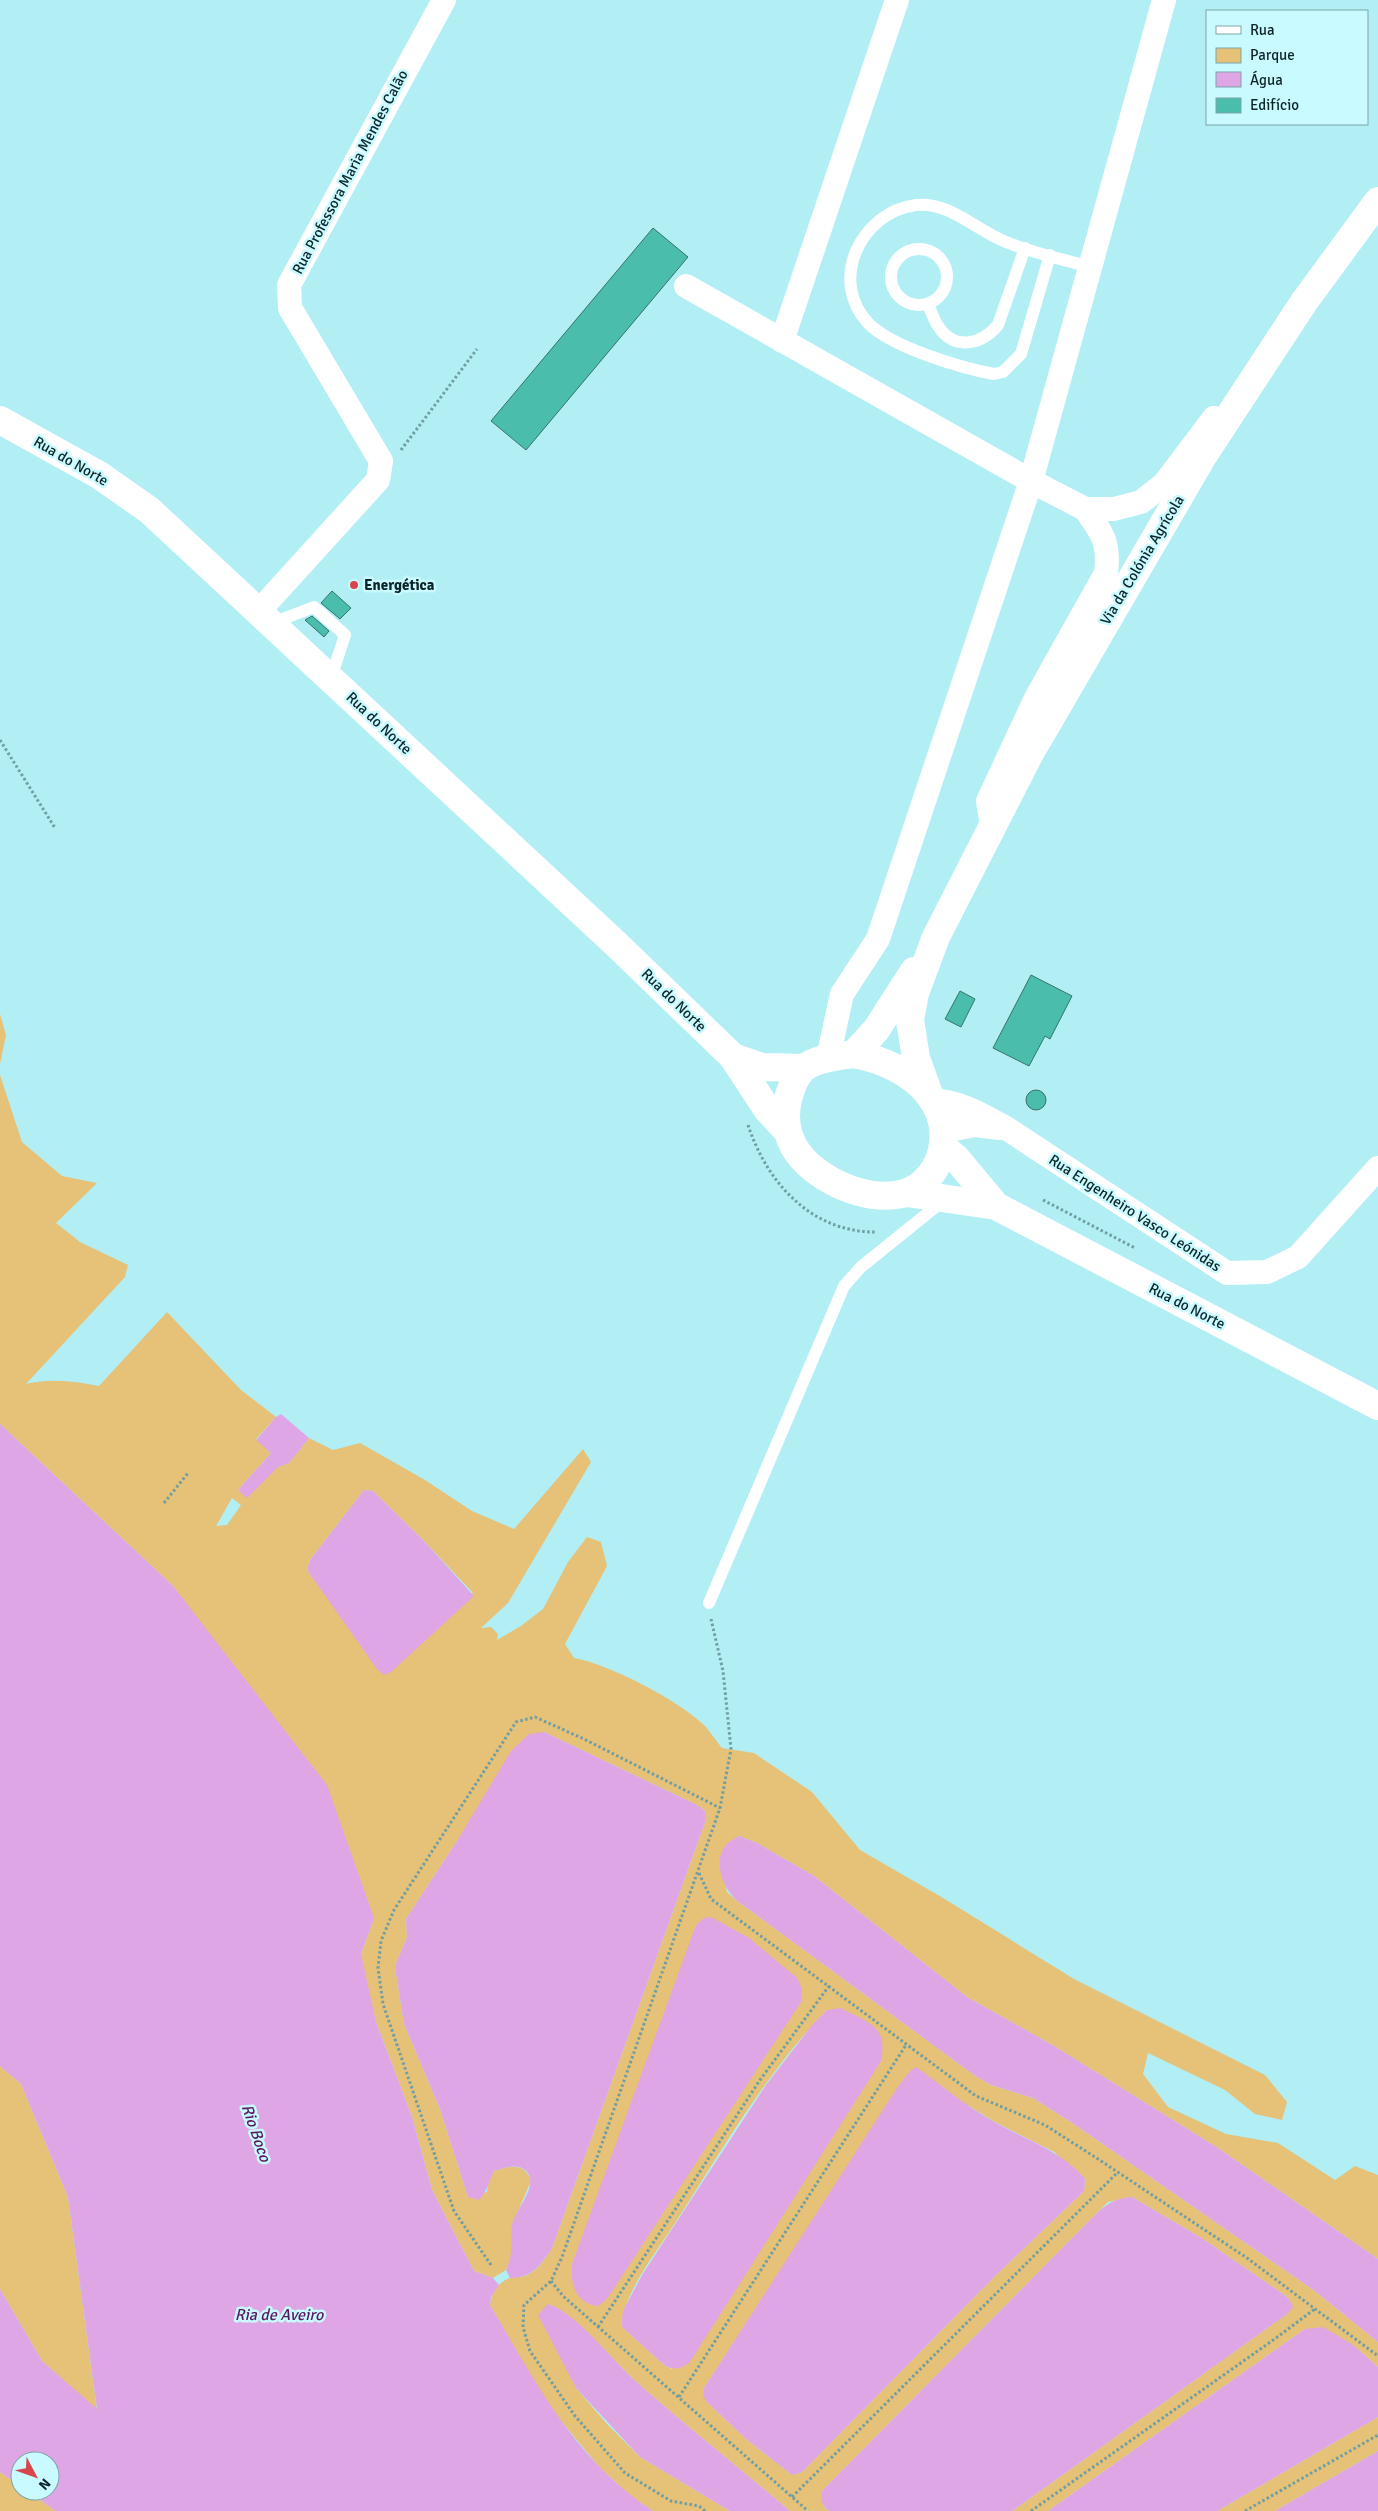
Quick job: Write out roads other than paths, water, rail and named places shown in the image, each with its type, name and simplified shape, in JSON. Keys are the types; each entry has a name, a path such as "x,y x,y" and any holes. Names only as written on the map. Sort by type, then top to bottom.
{"main road":[{"name":"Via da Colónia Agrícola","path":"829,1060 876,1030 936,936 992,826 1086,655 1189,481 1304,302 1378,201"},
{"name":"Rua do Norte","path":"0,420 99,475 149,510 616,944 733,1057 767,1109 787,1131"},
{"name":"Via da Colónia Agrícola","path":"931,1097 916,1058 910,1020 915,993 936,936"},
{"name":"Rua do Norte","path":"733,1057 762,1067 829,1060"},
{"path":"829,1060 884,1062 902,1071 931,1097 944,1139 939,1164 925,1182 907,1193 882,1197 852,1190 832,1181 798,1153 787,1131 786,1109 791,1086 829,1060"},
{"name":"Rua do Norte","path":"944,1139 956,1158 996,1206"},
{"name":"Rua do Norte","path":"907,1193 996,1206 1378,1406"}],"street":[{"name":"Rua Professora Maria Mendes Calão","path":"266,617 378,480 381,461 290,308 289,285 444,0"},
{"path":"782,341 897,0"},
{"path":"829,1060 842,994 878,939 1031,481 1164,0"},
{"path":"686,286 1031,481 1085,509 1104,534 1108,555 1106,573 1038,696 988,801 992,826"},
{"path":"1085,509 1114,509 1141,502 1164,484 1304,302"},
{"name":"Rua Engenheiro Vasco Leónidas","path":"931,1097 973,1109 1006,1128 1227,1273 1267,1272 1298,1258 1378,1168"},
{"path":"944,1139 975,1125 1006,1128"}],"lane":[{"path":"1050,256 1021,354 1003,372 994,374 900,345 884,336 868,322 852,291 849,270 856,248 866,233 883,218 902,208 917,205 936,206 1005,242 1090,267"},
{"path":"928,304 938,327 948,337 968,344 979,341 990,334 998,325 1025,248"},
{"path":"913,249 924,249 934,253 942,260 946,270 947,280 944,291 937,299 928,304 920,306 906,303 893,290 890,280 891,270 896,260 904,253 913,249"},
{"path":"266,617 314,607 345,635 331,678"},
{"path":"709,1603 844,1286 861,1267 946,1198"}],"water":[{"path":"281,1414 309,1438 289,1463 278,1467 247,1498 238,1490 271,1453 256,1440 276,1417"},
{"name":"Ria de Aveiro","path":"0,1424 173,1586 327,1785 374,1918 361,1954 376,2022 412,2117 432,2190 474,2271 493,2278 499,2285 491,2297 490,2305 541,2391 579,2444 601,2468 625,2490 653,2511 56,2511 42,2501 60,2501 60,2451 10,2451 10,2479 0,2472 0,2289 42,2361 97,2409 68,2197 21,2084 0,2066"},
{"path":"364,1490 373,1491 424,1541 474,1596 391,1672 384,1675 377,1669 307,1570 310,1560"},
{"path":"544,1732 697,1805 705,1811 705,1822 552,2248 544,2260 530,2273 510,2278 506,2270 511,2252 512,2225 528,2191 530,2178 527,2172 520,2167 502,2168 494,2171 486,2190 479,2200 468,2197 440,2109 404,2024 395,1966 407,1937 406,1919 457,1841 511,1751 529,1734"},
{"path":"739,1836 757,1843 814,1876 967,1997 1054,2046 1218,2148 1378,2259 1378,2342 1315,2291 1071,2122 1033,2098 991,2085 974,2075 736,1900 723,1881 720,1859 726,1845"},
{"path":"711,1917 749,1938 797,1978 802,1989 801,2002 607,2299 598,2306 590,2304 584,2301 576,2292 572,2279 572,2264 696,1925 704,1918"},
{"path":"841,2008 868,2022 879,2033 882,2040 881,2061 690,2362 677,2368 664,2365 621,2326 623,2311 642,2275 766,2085 813,2024 827,2010"},
{"path":"916,2067 981,2114 1065,2160 1085,2179 1084,2191 995,2276 802,2472 792,2475 745,2438 706,2401 703,2395 704,2388 897,2088 910,2071"},
{"path":"1132,2197 1203,2239 1283,2294 1289,2299 1293,2307 1287,2314 1012,2511 830,2511 825,2507 822,2500 822,2491 1085,2225 1111,2202"},
{"path":"548,2304 559,2309 581,2326 630,2376 790,2511 730,2511 640,2457 576,2388 538,2315"},
{"path":"1323,2327 1353,2345 1378,2367 1378,2417 1217,2511 1048,2511 1305,2329"},
{"path":"1378,2451 1378,2511 1275,2511"}],"place":[{"name":"Energética","path":"354,585"}],"water label":[{"name":"Rio Boco","path":"256,2133"}]}
